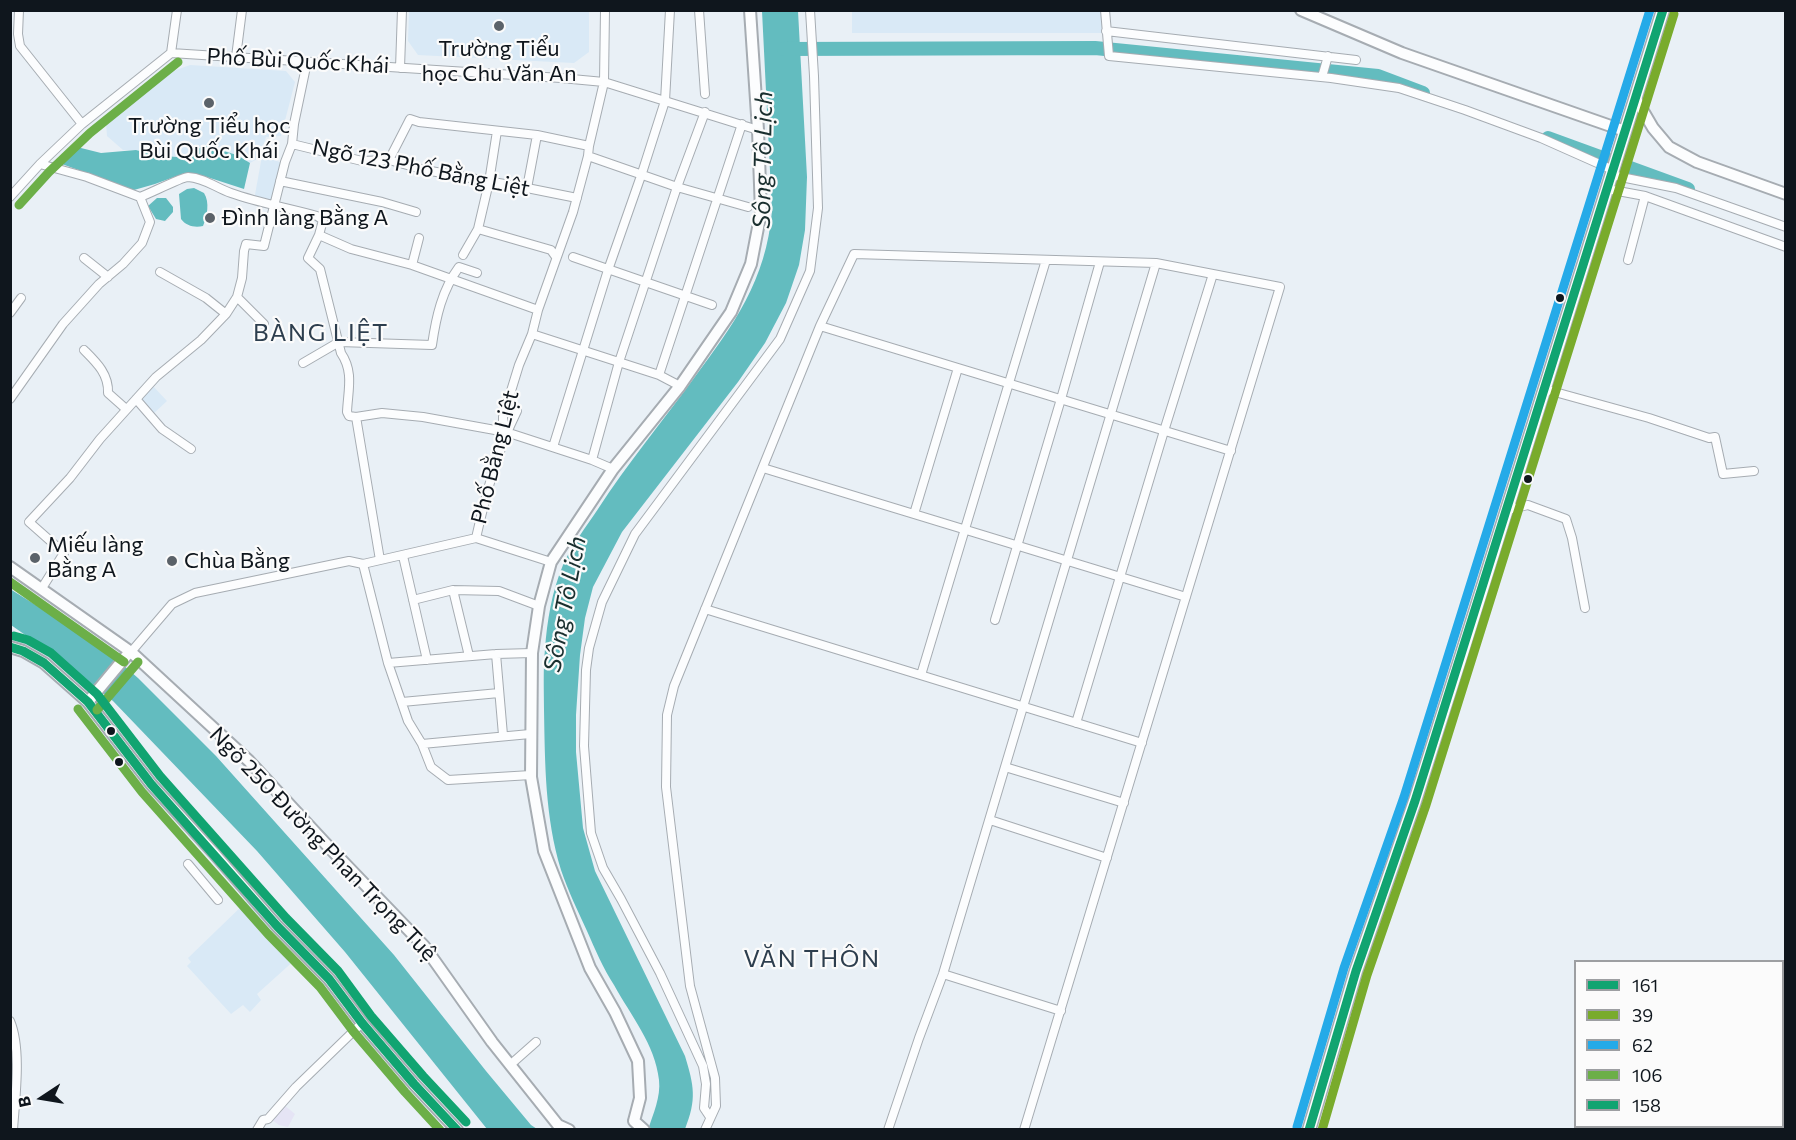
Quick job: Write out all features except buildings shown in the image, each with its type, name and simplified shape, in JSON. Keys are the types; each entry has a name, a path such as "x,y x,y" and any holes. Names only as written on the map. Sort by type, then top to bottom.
{"main road":[{"path":"1309,1130 1356,970 1415,801 1663,10"}],"street":[{"path":"19,10 20,46 82,124"},
{"path":"12,193 82,124 171,53 177,10"},
{"path":"236,57 242,10"},
{"path":"400,68 402,10"},
{"name":"Phố Bằng Liệt","path":"129,653 172,604 183,597 224,586 349,561 363,564 403,556 476,537 506,432 503,417 577,198 588,156 604,82 605,10"},
{"path":"553,447 608,270 665,100 670,10"},
{"path":"699,10 705,94"},
{"path":"626,1130 634,1121 640,1098 638,1061 615,1012 590,968 544,851 531,775 532,653 539,606 551,562 613,469 680,387 731,312 751,264 760,212 758,130 750,10"},
{"path":"710,1118 704,1108 706,1084 703,1066 660,973 603,868 591,832 584,746 586,670 589,648 602,602 635,534 780,339 810,271 818,208 810,10"},
{"path":"1105,10 1109,56 1324,73 1399,88 1541,138 1613,171 1676,188 1785,227"},
{"path":"1301,10 1402,53 1625,131"},
{"path":"1106,32 1356,60"},
{"name":"Phố Bùi Quốc Khái","path":"171,53 604,82 758,130"},
{"path":"1324,73 1328,56"},
{"path":"292,144 307,62"},
{"path":"1636,99 1653,128 1669,147 1696,162 1785,194"},
{"path":"592,460 619,362 677,187 705,112"},
{"path":"389,160 410,119 419,122 537,135 589,146"},
{"path":"659,375 742,124"},
{"path":"463,255 478,229 489,182 497,131"},
{"path":"527,188 537,135"},
{"name":"Ngõ 123 Phố Bằng Liệt","path":"237,297 246,244 264,246 292,144 362,161 389,160 424,170 577,198"},
{"path":"588,156 677,187 748,207"},
{"path":"40,164 87,177 140,197 185,177 209,181 221,190 238,196 317,216 323,220 308,258 320,269 341,353 347,361 350,381 347,412 349,416 382,413 423,417 506,432 613,469"},
{"path":"280,181 381,202 416,212"},
{"path":"1607,189 1645,196 1785,247"},
{"path":"1628,260 1645,196"},
{"path":"10,399 63,324 99,284 123,264 142,243 150,222 140,197"},
{"path":"478,229 551,250 556,257"},
{"path":"319,234 351,249 412,265 538,310"},
{"path":"412,265 419,238"},
{"path":"705,1130 716,1106 715,1078 690,986 666,787 667,715 674,686 820,326 855,254 1156,263 1280,287 1024,1130"},
{"path":"573,257 712,305"},
{"path":"84,258 108,277"},
{"path":"921,675 1046,260"},
{"path":"994,620 1100,262"},
{"path":"888,1130 943,974 1156,263"},
{"path":"303,363 339,342 432,345 436,316 450,279 459,267 477,273"},
{"path":"160,272 206,298 226,314"},
{"path":"1076,723 1213,274"},
{"path":"42,588 64,553 29,522 126,409 156,377 201,340 226,314 237,297 264,324"},
{"path":"10,313 21,298"},
{"path":"820,326 1231,451"},
{"path":"532,334 659,375 680,387"},
{"path":"84,350 103,370 108,393 126,409"},
{"path":"914,514 958,368"},
{"path":"1544,389 1649,418 1709,438 1714,437 1723,474 1754,471"},
{"path":"136,399 162,429 191,449"},
{"path":"506,432 517,411"},
{"path":"356,417 380,560"},
{"path":"763,468 1186,597"},
{"path":"1507,510 1528,505 1566,519 1572,538 1585,608"},
{"path":"476,537 551,562"},
{"path":"403,556 427,660"},
{"path":"363,564 388,663 408,721 422,744 431,767 448,780 531,775"},
{"path":"10,567 129,653 90,700"},
{"path":"413,600 453,590 499,591 539,606"},
{"path":"453,590 469,656"},
{"path":"705,609 1142,743"},
{"path":"10,647 23,651 44,663 90,700 151,784 278,926 329,979 362,1023 457,1130"},
{"name":"Ngõ 250 Đường Phan Trọng Tuệ","path":"129,653 249,761 424,946 510,1065 558,1125 570,1130"},
{"path":"388,663 532,653"},
{"path":"496,654 503,735"},
{"path":"402,702 500,693"},
{"path":"422,744 530,734"},
{"path":"1005,767 1124,803"},
{"path":"989,823 1107,858"},
{"path":"188,864 218,900"},
{"path":"943,974 1061,1011"},
{"path":"10,1021 13,1027 16,1054 13,1070 12,1127"},
{"path":"257,1130 263,1120 268,1119 296,1087 362,1023"},
{"path":"510,1065 536,1042"},
{"path":"634,1121 644,1130"}],"shaded area":[{"name":"Trường Tiểu học Chu Văn An","path":"409,11 589,11 589,52 574,63 418,55 408,41"},
{"path":"852,11 1103,11 1104,33 852,33"},
{"name":"Trường Tiểu học Bùi Quốc Khái","path":"190,65 286,71 295,82 281,136 266,137 259,158 250,163 237,155 203,145 188,158 154,155 136,150 123,150 107,136 106,123 154,78"},
{"path":"262,156 283,163 272,204 254,200"},
{"path":"152,385 167,401 152,415 137,399"},
{"path":"10,628 93,687 87,696 42,656 11,640"},
{"path":"247,901 297,958 257,994 261,1000 250,1012 243,1005 231,1014 187,966 191,962 188,958"},
{"path":"284,1105 295,1114 288,1127 272,1120"}],"water":[{"name":"Sông Tô Lịch","path":"762,11 798,11 807,177 805,230 799,265 786,303 765,343 738,382 622,532 593,587 585,618 580,655 576,752 583,828 595,871 685,1056 692,1084 693,1101 685,1129 648,1130 659,1093 657,1067 653,1054 599,958 567,886 556,850 549,810 546,770 544,657 556,585 571,550 621,476 735,320 763,259 772,211"},
{"path":"203,145 237,155 250,163 244,189 207,177 185,173 134,190 59,163 73,146 101,153 136,150 154,155 188,158"},
{"path":"194,188 204,193 207,201 207,214 203,226 197,227 181,219 179,194"},
{"path":"157,198 166,198 173,207 173,212 165,221 156,219 148,206"},
{"path":"10,589 100,645 138,678 216,756 394,955 486,1071 531,1125 537,1129 487,1129 345,952 257,851 113,701 68,665 11,625"}],"waterway":[{"path":"784,49 1095,48 1378,76 1423,93"},
{"path":"1548,138 1688,189"}],"transit line":[{"name":"62","path":"1297,1127 1344,968 1404,797 1650,10"},
{"name":"161","path":"1309,1130 1356,971 1415,801 1663,10"},
{"name":"39","path":"1322,1130 1367,975 1426,805 1674,14"},
{"name":"106","path":"19,205 49,172 90,133 178,62"},
{"name":"106","path":"10,582 124,662"},
{"name":"158","path":"14,636 28,640 51,653 97,694 160,776 286,918 338,971 371,1016 466,1122"},
{"name":"161","path":"10,647 23,651 44,663 88,702 151,784 277,926 329,979 362,1023 457,1130"},
{"name":"106","path":"97,710 138,662"},
{"name":"106","path":"78,709 142,792 268,934 320,987 353,1031 440,1130"}],"place":[{"name":"Trường Tiểu học Chu Văn An","path":"499,26"},
{"name":"Trường Tiểu học Bùi Quốc Khái","path":"209,103"},
{"name":"Đình làng Bằng A","path":"210,218"},
{"name":"Miếu làng Bằng A","path":"35,558"},
{"name":"Chùa Bằng","path":"172,561"}],"district":[{"name":"BÀNG LIỆT","path":"321,333"},
{"name":"VĂN THÔN","path":"812,959"}]}
